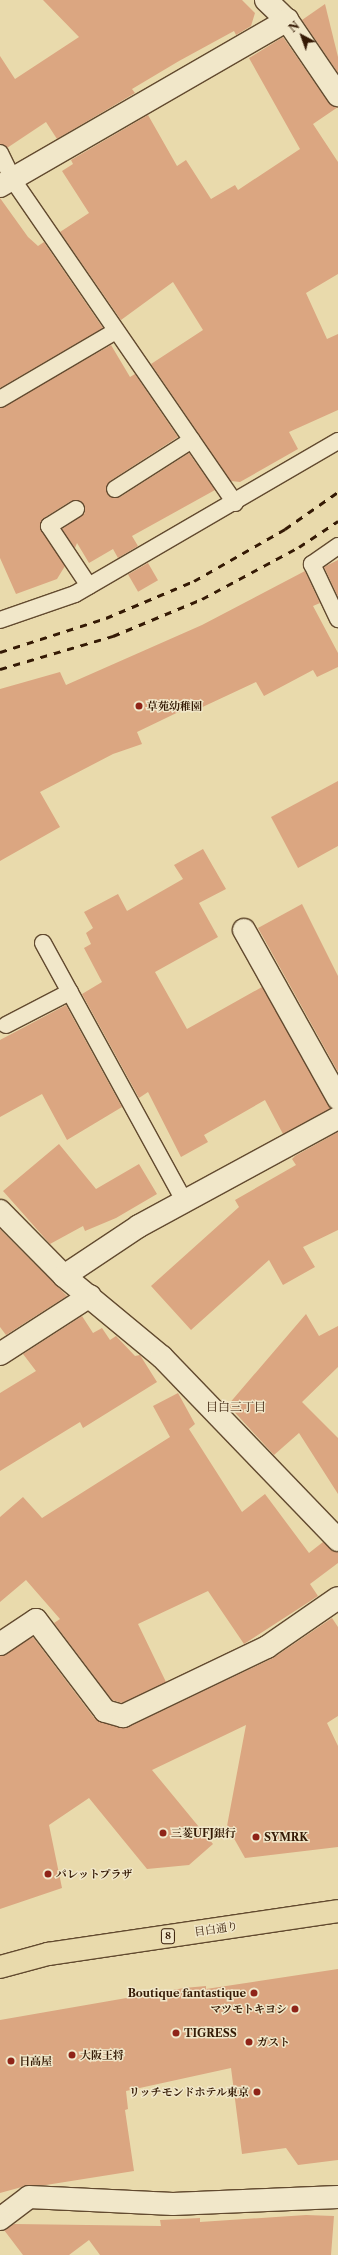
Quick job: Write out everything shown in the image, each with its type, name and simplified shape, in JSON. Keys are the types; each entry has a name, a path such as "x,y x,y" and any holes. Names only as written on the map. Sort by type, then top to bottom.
{"main road":[{"name":"目白通り","path":"0,1967 48,1954 338,1911"}],"street":[{"path":"266,0 287,20 338,95"},
{"path":"7,183 287,20"},
{"path":"244,930 338,1098"},
{"path":"64,1276 139,1226 338,1118"},
{"path":"0,1211 64,1276 162,1357 338,1540"},
{"path":"0,1354 90,1296"},
{"path":"0,1644 36,1620 105,1711 123,1716 267,1646 338,1598"},
{"path":"0,2219 29,2197 173,2204 338,2197"}],"lane":[{"path":"0,152 7,183 116,331 235,504"},
{"path":"0,399 116,331"},
{"path":"116,489 192,440"},
{"path":"0,620 89,586 235,504 338,441"},
{"path":"76,509 49,526 89,586"},
{"path":"338,546 312,564 338,619"},
{"path":"43,943 185,1202"},
{"path":"6,1025 70,992"}],"building":[{"path":"43,0 242,0 255,13 251,26 236,35 234,31 179,61 132,89 135,93 57,139 46,122 7,148 0,144 0,56 15,79 79,37"},
{"path":"325,4 338,57 338,73 302,20"},
{"path":"283,37 328,102 338,107 313,124 338,162 338,274 306,293 327,339 338,334 338,410 289,432 298,449 240,482 231,481 151,364 203,330 173,282 121,320 60,232 89,213 62,171 73,164 71,160 148,115 177,166 186,160 211,199 235,185 238,190 300,149 249,58"},
{"path":"0,198 28,237 38,246 44,242 103,328 0,388"},
{"path":"111,345 130,377 135,374 178,437 110,481 107,494 120,497 189,453 215,490 132,536 138,546 118,558 113,549 89,563 77,543 75,548 62,529 85,513 81,501 71,501 44,518 40,526 65,566 57,579 16,594 0,558 0,408"},
{"path":"338,560 338,597 324,567"},
{"path":"148,563 158,580 138,592 128,574"},
{"path":"305,571 320,603 313,606 338,653 338,667 317,677 313,670 264,696 256,682 194,711 191,706 137,732 142,744 113,754 40,792 60,827 0,861 0,689 60,672 66,685 202,625"},
{"path":"338,781 338,846 298,868 271,817"},
{"path":"203,849 226,889 199,903 218,937 155,972 187,1029 262,987 331,1108 283,1134 265,1100 204,1135 208,1142 181,1157 148,1092 139,1098 82,994 102,982 84,948 91,944 86,933 93,928 84,912 118,894 127,911 183,879 174,865"},
{"path":"302,904 338,976 338,1072 258,928"},
{"path":"66,1005 122,1107 67,1140 42,1094 0,1117 0,1040"},
{"path":"338,1132 338,1230 303,1247 315,1267 283,1285 269,1260 191,1330 151,1286 239,1207 235,1200 296,1165 292,1159 295,1156"},
{"path":"59,1144 96,1189 139,1164 157,1194 116,1218 85,1231 83,1226 50,1244 3,1191"},
{"path":"0,1229 67,1296 6,1335 0,1327"},
{"path":"306,1314 319,1336 338,1326 338,1367 302,1402 338,1438 338,1494 299,1433 274,1455 228,1405"},
{"path":"82,1316 93,1333 102,1328 110,1340 116,1336 135,1356 140,1355 157,1382 83,1428 80,1422 0,1471 0,1393 36,1371 23,1354"},
{"path":"178,1393 195,1424 189,1429 242,1512 265,1494 309,1553 323,1542 338,1552 338,1563 310,1584 318,1596 244,1644 208,1591 138,1624 166,1682 122,1703 112,1700 54,1623 60,1619 26,1580 0,1602 0,1517 23,1497 42,1518 170,1437 153,1406"},
{"path":"332,1618 338,1627 338,1716 327,1723 338,1746 338,1847 245,1858 227,1826 246,1725 152,1770 213,1844 189,1865 147,1869 89,1798 49,1825 62,1888 0,1909 0,1656 33,1637 95,1719 128,1727 273,1658"},
{"path":"338,1969 338,2160 298,2165 286,2148 242,2154 231,2068 126,2091 128,2109 125,2110 134,2171 46,2185 29,2185 0,2193 0,2020 184,1988 206,1986 206,1989"},
{"path":"306,2215 334,2216 331,2255 100,2255 89,2240 69,2255 23,2255 4,2230 14,2224 161,2226 160,2220 200,2218 200,2222"}],"railway":[{"path":"0,652 106,618 194,581 285,529 338,492"},
{"path":"0,669 113,636 202,599 299,547 338,521"}],"place":[{"name":"草苑幼稚園","path":"139,706"},
{"name":"三菱UFJ銀行","path":"163,1833"},
{"name":"SYMRK","path":"256,1837"},
{"name":"パレットプラザ","path":"48,1874"},
{"name":"Boutique fantastique","path":"254,1993"},
{"name":"マツモトキヨシ","path":"295,2009"},
{"name":"TIGRESS","path":"176,2033"},
{"name":"ガスト","path":"249,2042"},
{"name":"大阪王将","path":"72,2055"},
{"name":"日高屋","path":"11,2061"},
{"name":"リッチモンドホテル東京","path":"257,2092"}],"district":[{"name":"目白三丁目","path":"236,1407"}]}
